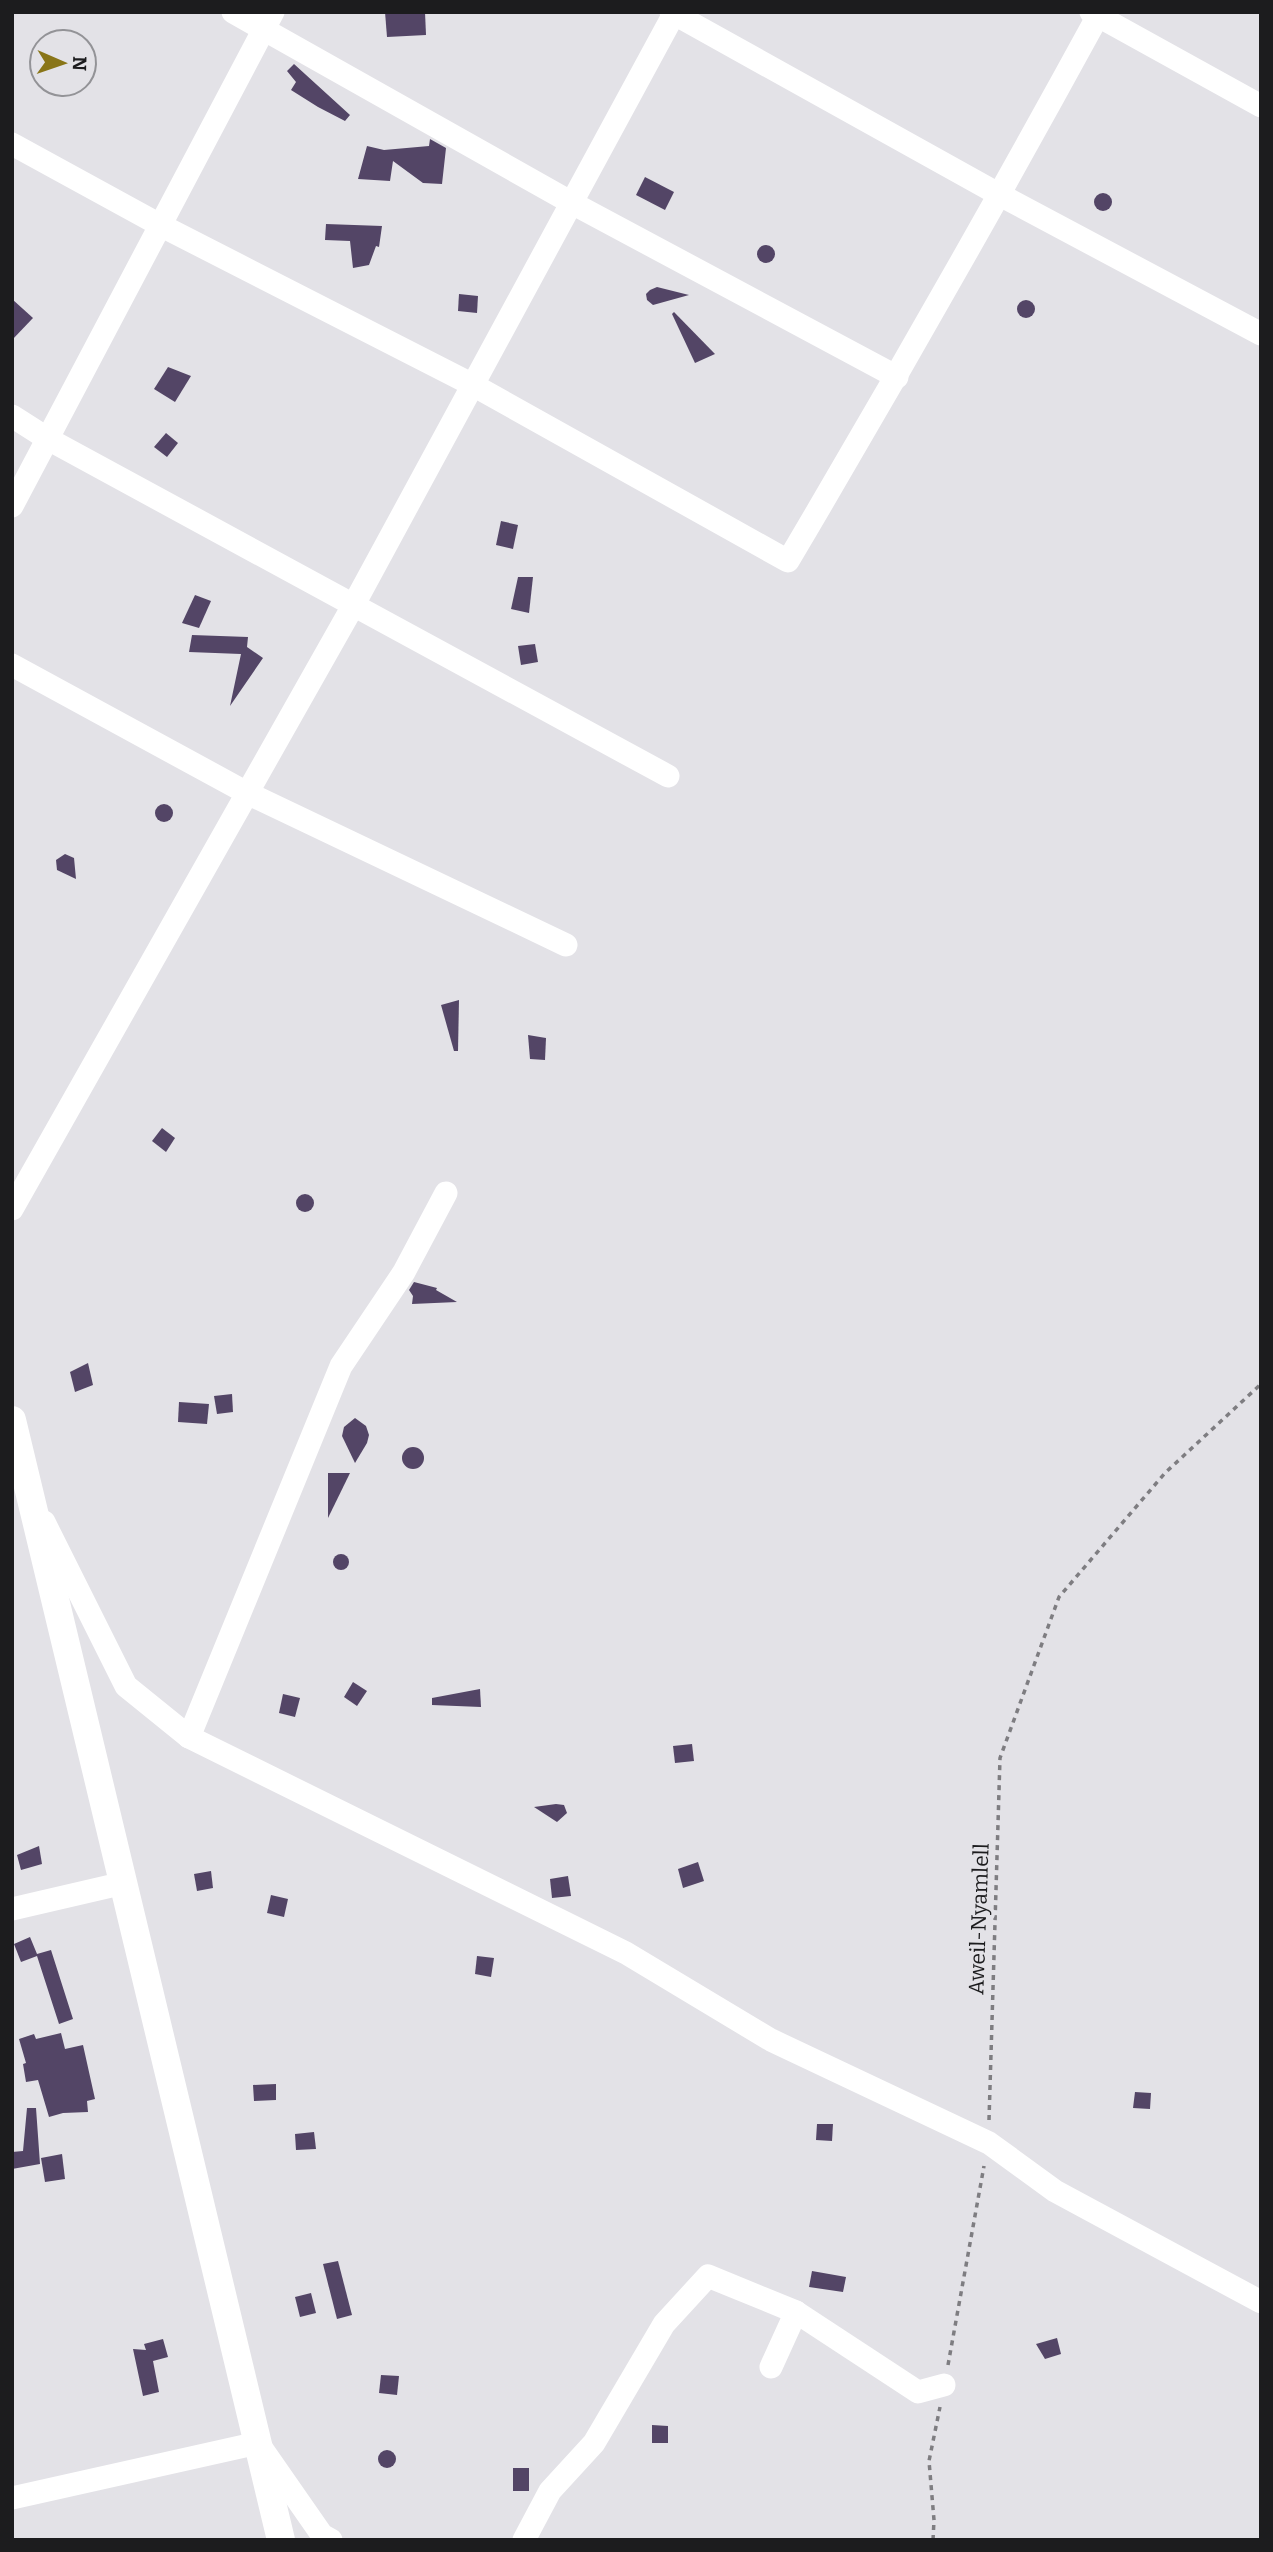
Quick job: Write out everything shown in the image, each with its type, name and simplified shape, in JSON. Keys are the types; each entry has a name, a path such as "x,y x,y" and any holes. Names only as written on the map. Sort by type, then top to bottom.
{"street":[{"path":"233,12 268,21 572,203 897,377"},
{"path":"12,1209 353,606 674,13 1000,195 1261,334"},
{"path":"12,144 160,225 473,385 788,561 1000,195 1096,13 1261,106"},
{"path":"12,506 268,21"},
{"path":"12,416 48,439 668,776"},
{"path":"12,665 247,793 566,945"},
{"path":"189,1737 341,1366 404,1272 446,1193"},
{"path":"12,1420 281,2540"},
{"path":"30,1496 126,1686 189,1737 626,1953 771,2040 989,2143 1055,2190 1261,2302"},
{"path":"12,1909 124,1884"},
{"path":"524,2540 550,2491 594,2443 664,2324 708,2276 796,2312 918,2392 944,2385"},
{"path":"771,2367 796,2312"},
{"path":"12,2498 258,2443"},
{"path":"258,2443 322,2535 331,2540"}],"path":[{"name":"Aweil-Nyamlell","path":"933,2540 929,2461 989,2143 1000,1758 1059,1597 1165,1473 1261,1384"}],"building":[{"path":"385,12 425,12 426,35 387,37"},
{"path":"294,64 350,115 345,121 291,90 296,82 287,71"},
{"path":"430,139 446,148 442,184 423,183 393,161 390,181 358,179 367,146 384,150 429,146"},
{"path":"645,177 674,192 665,210 636,195"},
{"path":"1103,193 1111,198 1112,202 1107,210 1103,211 1095,206 1094,202 1099,194"},
{"path":"326,224 382,226 379,247 376,246 369,265 353,268 350,241 325,240"},
{"path":"766,245 772,248 775,254 772,260 766,263 760,260 757,254 760,248"},
{"path":"657,287 689,295 653,305 647,300 646,294"},
{"path":"459,294 478,296 477,313 458,311"},
{"path":"12,299 33,318 12,340"},
{"path":"1026,300 1032,303 1035,309 1032,315 1026,318 1020,315 1017,309 1020,303"},
{"path":"674,312 715,354 695,363 672,314"},
{"path":"168,367 191,376 175,402 154,389"},
{"path":"166,433 178,443 167,457 154,447"},
{"path":"501,521 518,525 513,549 496,545"},
{"path":"518,577 533,577 529,613 511,609"},
{"path":"195,595 211,601 199,628 182,623"},
{"path":"192,635 248,637 247,647 263,658 230,706 241,654 189,652"},
{"path":"535,644 538,662 521,665 518,646"},
{"path":"160,804 168,804 173,813 171,820 160,822 155,817 155,809"},
{"path":"65,854 74,858 76,879 57,870 56,860"},
{"path":"459,1000 458,1051 454,1051 441,1005"},
{"path":"528,1035 546,1038 545,1060 530,1059"},
{"path":"162,1128 175,1138 166,1152 152,1141"},
{"path":"301,1194 309,1194 314,1203 312,1210 301,1212 296,1207 296,1199"},
{"path":"414,1282 437,1288 436,1290 457,1302 412,1304 413,1296 409,1290"},
{"path":"88,1363 93,1385 75,1392 70,1372"},
{"path":"232,1394 233,1412 217,1414 214,1396"},
{"path":"179,1402 209,1404 207,1424 178,1422"},
{"path":"355,1418 366,1426 369,1435 355,1463 342,1436 344,1427"},
{"path":"409,1447 417,1447 424,1454 424,1462 417,1469 409,1469 402,1462 402,1454"},
{"path":"328,1473 350,1473 328,1518"},
{"path":"338,1554 344,1554 349,1562 347,1568 338,1570 333,1565 333,1559"},
{"path":"353,1682 367,1691 357,1706 344,1697"},
{"path":"480,1689 481,1707 432,1705 432,1698"},
{"path":"283,1694 300,1698 295,1717 279,1713"},
{"path":"692,1744 694,1761 675,1763 673,1746"},
{"path":"564,1805 567,1813 557,1822 534,1807"},
{"path":"39,1846 42,1864 21,1870 17,1855"},
{"path":"698,1862 704,1881 683,1888 678,1869"},
{"path":"211,1871 213,1888 197,1891 194,1874"},
{"path":"568,1876 571,1896 552,1898 550,1879"},
{"path":"271,1895 288,1899 284,1917 267,1913"},
{"path":"30,1937 37,1954 51,1950 73,2019 59,2024 37,1956 21,1962 14,1944"},
{"path":"477,1956 494,1958 491,1977 475,1974"},
{"path":"61,2033 65,2049 83,2045 95,2099 87,2101 88,2112 63,2113 49,2117 38,2080 26,2082 23,2064 26,2063 19,2039 34,2034 36,2039"},
{"path":"276,2084 276,2100 254,2101 253,2085"},
{"path":"1135,2092 1151,2093 1150,2109 1133,2108"},
{"path":"27,2108 36,2108 40,2164 12,2169 12,2152 23,2151"},
{"path":"817,2124 833,2124 832,2141 816,2140"},
{"path":"314,2132 316,2149 296,2150 295,2134"},
{"path":"62,2154 65,2179 45,2182 41,2158"},
{"path":"338,2261 352,2315 337,2319 323,2264"},
{"path":"812,2271 846,2277 843,2292 809,2287"},
{"path":"311,2293 316,2313 300,2317 295,2297"},
{"path":"1057,2338 1061,2354 1045,2359 1036,2344"},
{"path":"163,2339 168,2357 153,2361 159,2392 143,2396 133,2349 146,2350 144,2344"},
{"path":"381,2375 399,2376 397,2395 379,2393"},
{"path":"652,2425 668,2426 668,2443 652,2443"},
{"path":"387,2450 393,2453 396,2459 393,2465 387,2468 381,2465 378,2459 381,2453"},
{"path":"513,2468 529,2468 529,2491 513,2491"}]}
